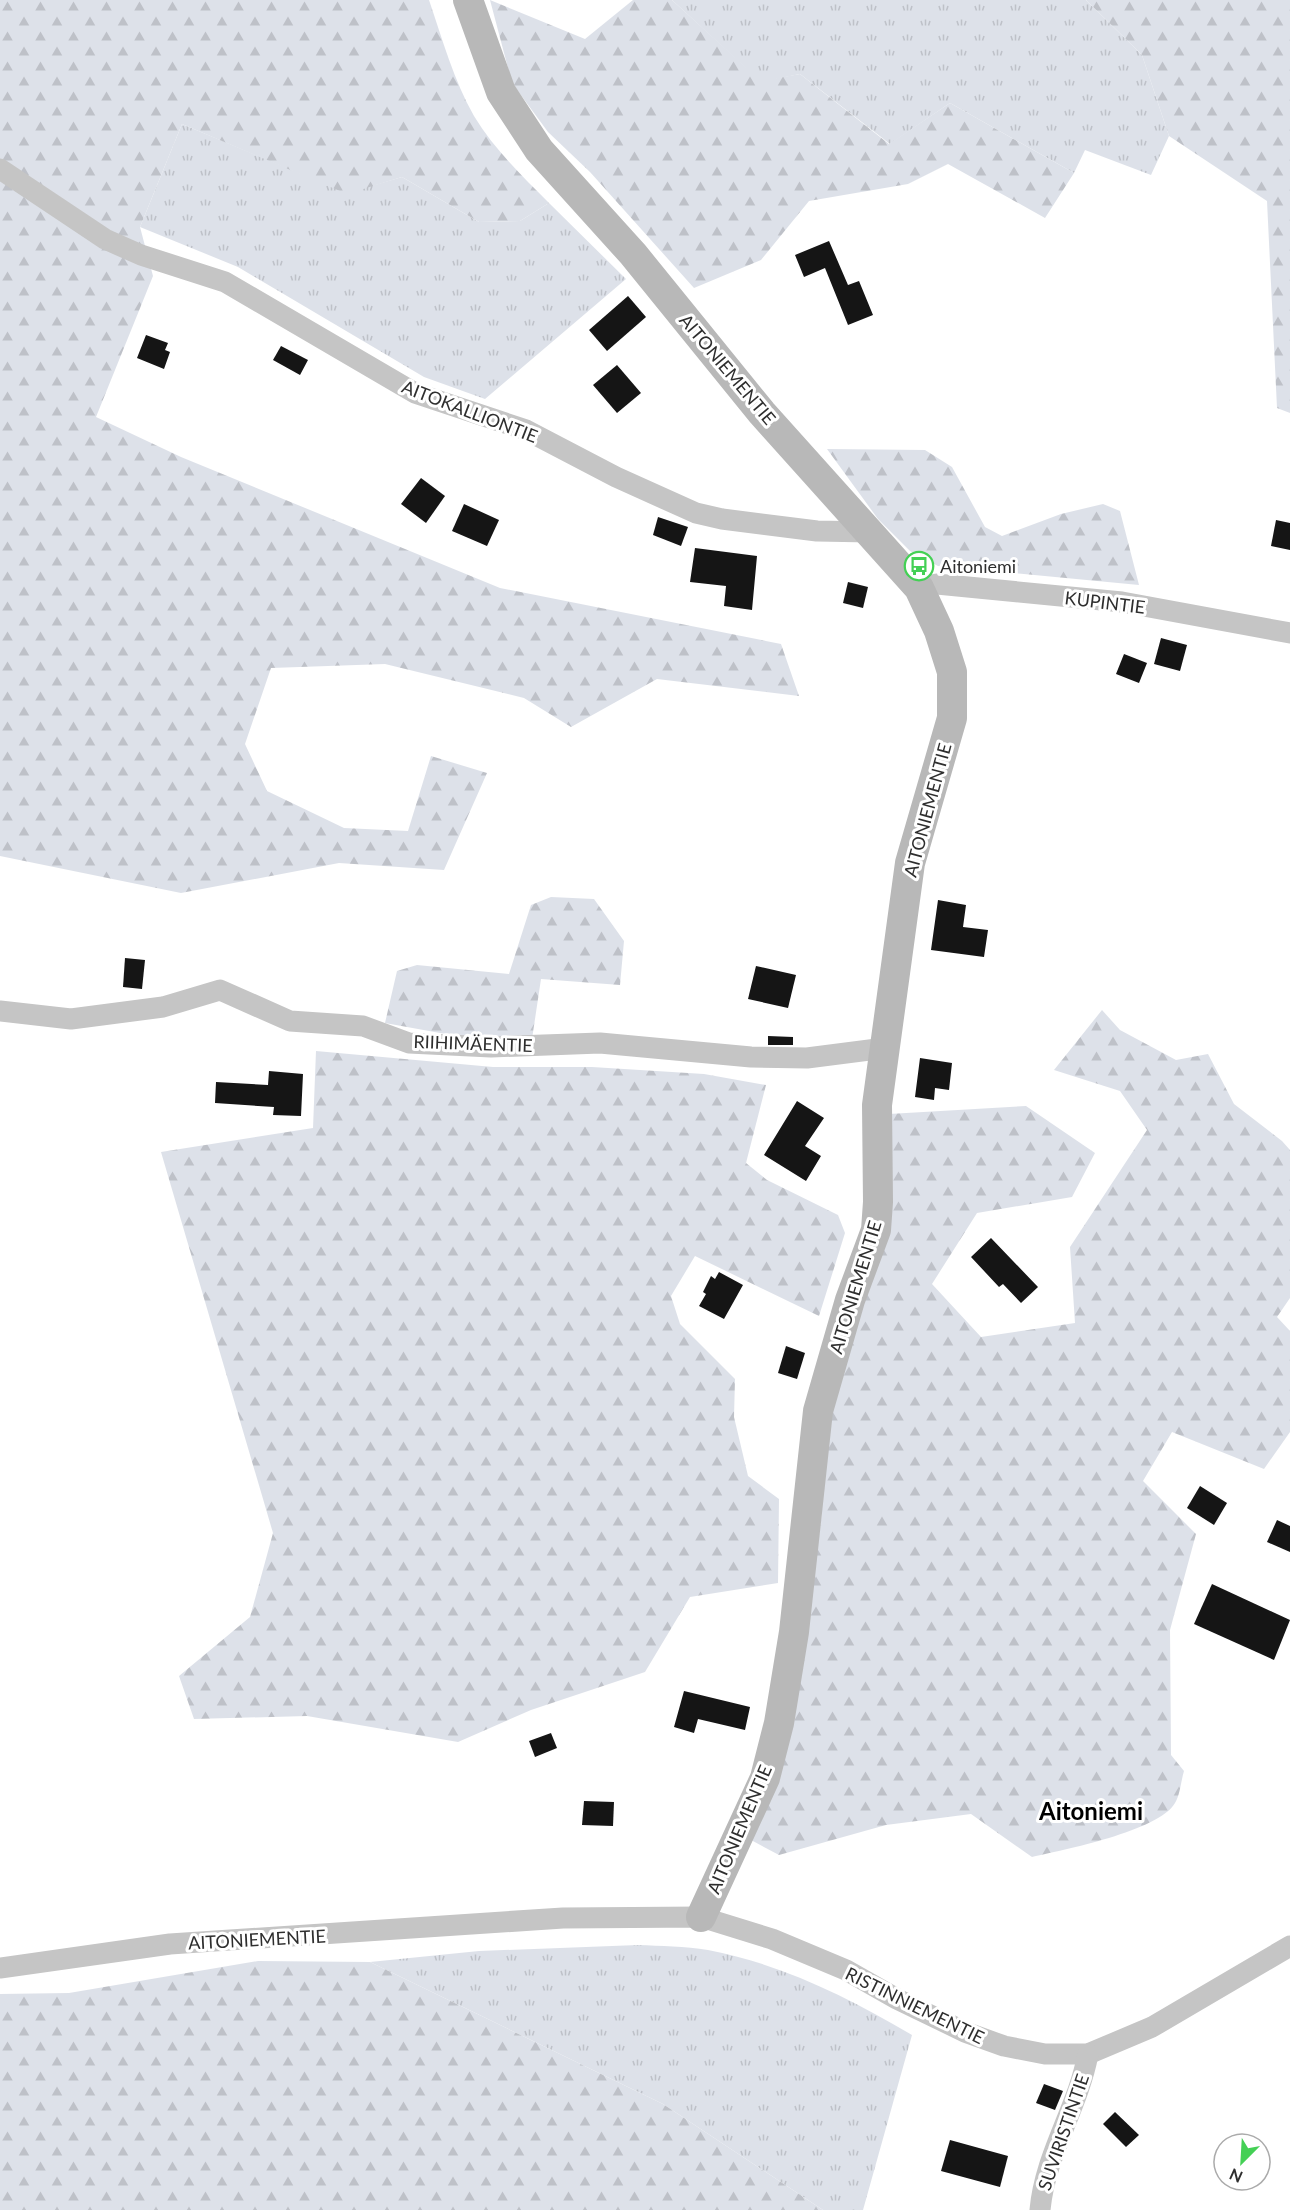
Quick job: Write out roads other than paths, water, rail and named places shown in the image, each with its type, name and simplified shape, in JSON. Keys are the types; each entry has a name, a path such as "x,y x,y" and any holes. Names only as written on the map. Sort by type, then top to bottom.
{"street":[{"name":"AITONIEMENTIE","path":"0,1968 171,1944 563,1918 701,1917 765,1778 779,1723 794,1632 818,1411 850,1300 876,1230 877,1105 910,863 952,718 952,672 939,631 919,588 762,413 633,254 539,150 501,92 468,0"},
{"name":"AITOKALLIONTIE","path":"0,169 105,239 141,255 225,282 415,393 526,430 616,477 696,513 722,519 817,531 870,532"},
{"name":"KUPINTIE","path":"919,588 938,584 1122,602 1290,633"},
{"name":"RIIHIMÄENTIE","path":"0,1011 71,1019 163,1007 220,990 290,1021 363,1026 409,1042 491,1047 600,1043 751,1057 807,1058 885,1048"},
{"name":"RISTINNIEMENTIE","path":"701,1917 772,1939 846,1970 897,1999 965,2032 994,2043 1045,2054 1088,2054 1152,2027 1290,1946"},
{"name":"SUVIRISTINTIE","path":"1040,2210 1042,2187 1058,2136 1082,2084 1088,2054"}],"place":[{"name":"Aitoniemi","path":"919,566"}],"district":[{"name":"Aitoniemi","path":"1091,1810"}]}
